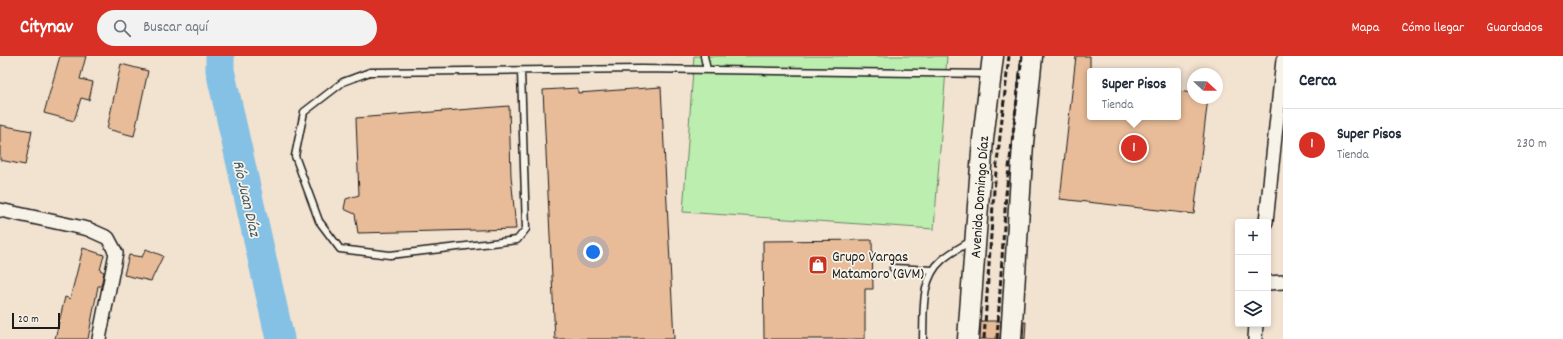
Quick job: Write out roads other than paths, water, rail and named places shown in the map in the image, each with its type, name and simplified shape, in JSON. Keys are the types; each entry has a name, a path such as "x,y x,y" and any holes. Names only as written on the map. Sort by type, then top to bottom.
{"main road":[{"path":"1011,339 1023,143 1032,56"},
{"name":"Avenida Domingo Díaz","path":"968,339 983,139 992,65"}],"street":[{"path":"1266,219 1283,60"},
{"path":"0,210 88,229 108,238 116,253 99,339"},
{"path":"1271,283 1283,282"},
{"path":"1255,339 1256,327"}],"lane":[{"path":"704,56 706,70"},
{"path":"521,70 526,229 517,240 390,255 340,249 319,221 295,156 304,112 343,82 370,72 521,70 641,69 706,70 992,65"},
{"path":"923,339 928,278 942,260 976,238"},
{"path":"893,268 933,270"}],"waterway":[{"name":"Río Juan Díaz","path":"220,56 220,70 280,339"}],"railway":[{"path":"984,339 994,190 1009,56"},
{"path":"997,339 1006,194 1022,56"}],"place":[{"name":"Super Pisos","path":"1134,148"},
{"name":"Grupo Vargas Matamoro (GVM)","path":"818,265"}]}
